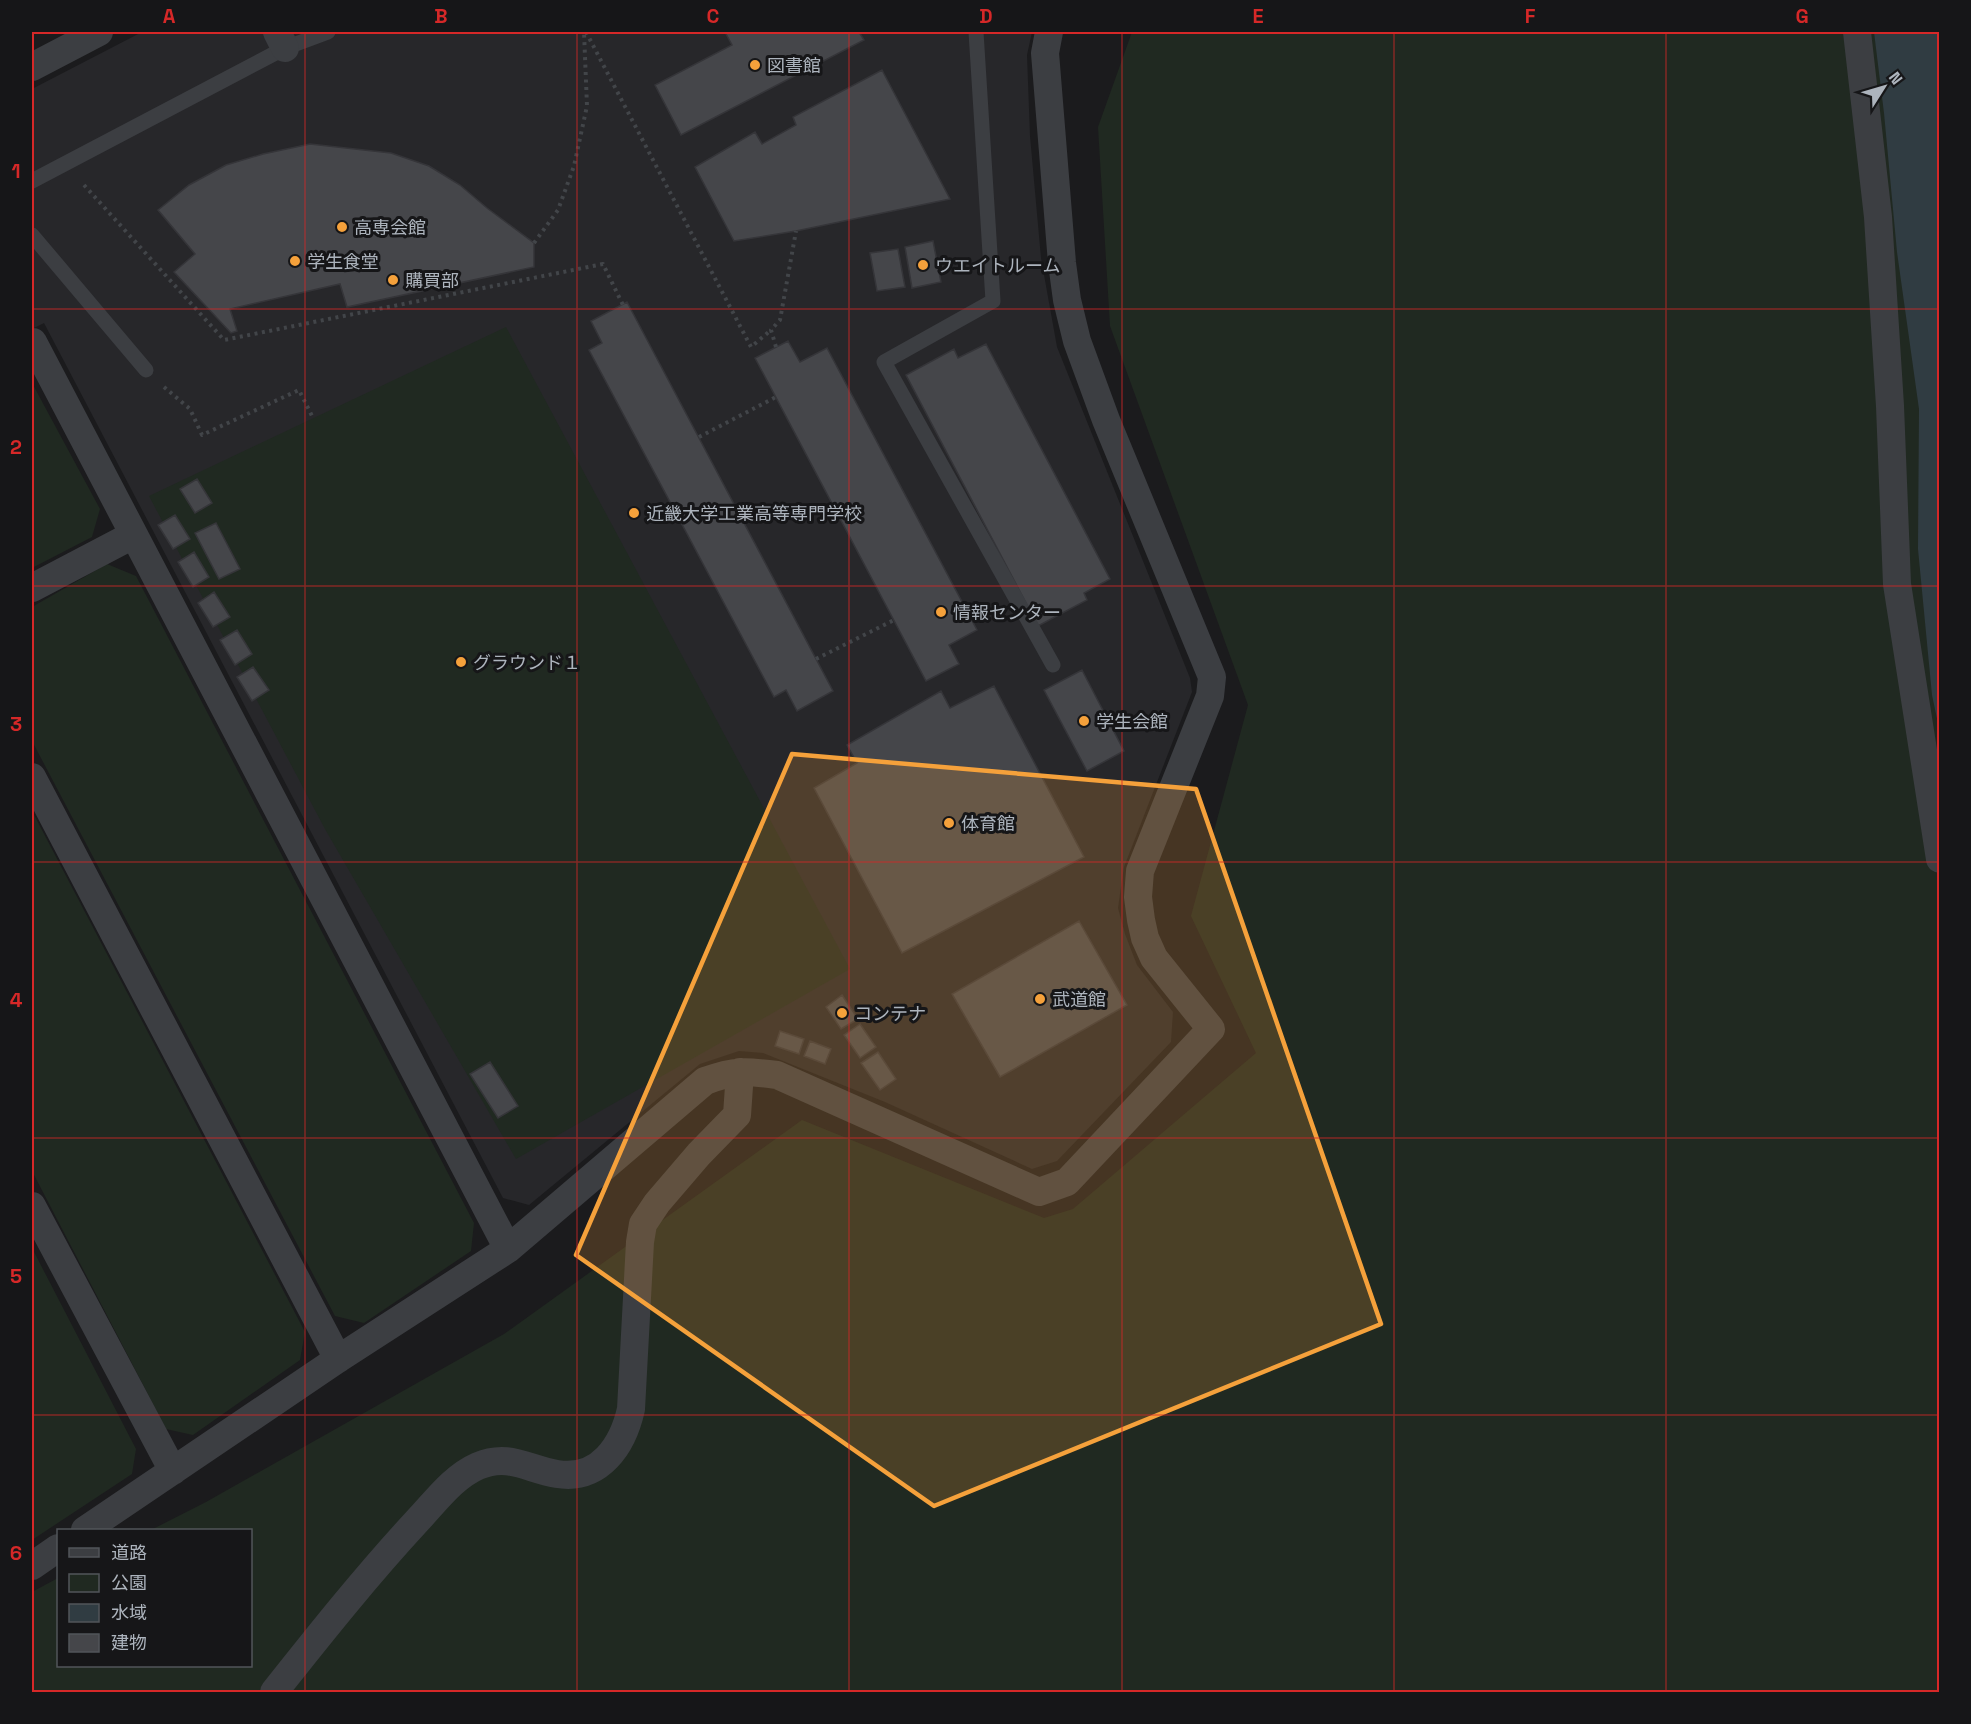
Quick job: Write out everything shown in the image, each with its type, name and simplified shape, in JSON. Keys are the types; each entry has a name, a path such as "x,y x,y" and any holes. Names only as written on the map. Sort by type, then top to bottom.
{"street":[{"path":"32,68 99,32"},
{"path":"86,1529 338,1359 508,1250 705,1080 729,1072 777,1075 1039,1192 1067,1182 1211,1029 1154,958 1140,920 1138,897 1140,871 1210,696 1212,677 1106,420 1075,331 1067,300 1045,52 1049,32"},
{"path":"1857,32 1878,217 1890,406 1897,584 1940,859"},
{"path":"32,342 508,1250"},
{"path":"32,588 133,535"},
{"path":"32,777 338,1359"},
{"path":"274,1692 389,1552 452,1483 466,1472 493,1460 509,1461 556,1474 571,1475 600,1464 611,1454 624,1435 631,1409 640,1242 644,1224 671,1186 737,1115 740,1072"},
{"path":"32,1206 173,1471"},
{"path":"32,1566 57,1549"}],"lane":[{"path":"32,182 281,40 328,32"},
{"path":"976,32 993,301 884,362 1053,665"},
{"path":"32,235 146,370"}],"path":[{"path":"534,243 558,210 574,166 587,106 585,32"},
{"path":"585,32 751,347 780,320 796,231"},
{"path":"65,164 224,340 603,264 623,305"},
{"path":"771,330 776,347"},
{"path":"170,393 190,409 202,435 299,390 314,418"},
{"path":"699,438 776,397"},
{"path":"816,659 894,620"}],"highlighted area":[{"path":"792,754 1196,789 1381,1324 934,1506 576,1255"}],"shaded area":[{"name":"近畿大学工業高等専門学校","path":"142,32 1032,32 1027,55 1030,136 1041,258 1057,347 1190,678 1192,692 1124,867 1118,908 1137,965 1173,1012 1171,1042 1057,1161 1032,1169 885,1102 763,1053 739,1051 700,1064 529,1205 503,1198 44,323 32,329 32,89"}],"green space":[{"path":"1132,32 1939,32 1939,1692 32,1692 32,1592 57,1579 57,1667 252,1667 252,1529 153,1529 206,1502 504,1334 802,1120 1044,1218 1073,1209 1256,1053 1191,916 1248,705 1110,326 1098,127"},
{"name":"グラウンド１","path":"506,327 850,969 516,1159 325,829 149,496"},
{"path":"32,383 100,509 92,537 32,568"},
{"path":"107,564 136,576 474,1223 471,1251 364,1323 335,1316 32,741 32,607"},
{"path":"32,811 305,1332 300,1360 193,1435 166,1429 32,1171"},
{"path":"32,1248 136,1449 132,1474 32,1540"}],"water":[{"path":"1874,32 1939,32 1939,728 1932,695 1918,549 1919,409 1897,252"}],"building":[{"name":"図書館","path":"725,32 859,32 864,40 681,135 655,85 732,45"},
{"path":"882,70 950,199 796,231 734,241 695,167 755,132 762,144 796,125 793,117"},
{"name":"高専会館","path":"310,144 391,153 429,166 460,185 534,243 534,267 347,307 340,284 230,309 237,331 231,333 174,272 195,254 158,210 189,185 226,165"},
{"name":"ウエイトルーム","path":"933,241 941,282 912,288 905,247"},
{"name":"ウエイトルーム","path":"898,249 905,287 877,291 870,253"},
{"path":"627,302 833,691 797,711 786,690 774,697 589,350 602,343 591,321"},
{"path":"788,341 800,362 827,348 977,630 949,645 959,664 926,681 755,358"},
{"path":"986,344 1110,579 1084,593 1087,600 1038,626 906,375 954,349 958,358"},
{"path":"197,479 212,503 195,513 180,489"},
{"path":"175,515 190,539 173,549 158,525"},
{"path":"216,523 240,569 219,579 195,533"},
{"path":"194,552 209,577 193,587 178,562"},
{"path":"214,592 230,617 213,627 198,603"},
{"path":"237,630 252,654 235,665 220,640"},
{"path":"253,667 269,690 252,701 237,677"},
{"name":"学生会館","path":"1082,670 1124,751 1087,771 1044,690"},
{"name":"体育館","path":"994,686 1084,857 902,953 814,788 857,763 847,745 941,691 950,708"},
{"name":"武道館","path":"1079,921 1127,1005 1000,1077 952,994"},
{"name":"コンテナ","path":"842,995 858,1019 841,1029 826,1007"},
{"path":"860,1024 876,1047 860,1058 844,1035"},
{"path":"780,1031 804,1039 799,1054 775,1046"},
{"path":"810,1041 831,1049 825,1064 804,1056"},
{"path":"878,1052 896,1079 880,1090 861,1063"},
{"path":"490,1062 518,1106 498,1118 470,1074"}],"place":[{"name":"図書館","path":"755,65"},
{"name":"高専会館","path":"342,227"},
{"name":"学生食堂","path":"295,261"},
{"name":"ウエイトルーム","path":"923,265"},
{"name":"購買部","path":"393,280"},
{"name":"近畿大学工業高等専門学校","path":"634,513"},
{"name":"情報センター","path":"941,612"},
{"name":"グラウンド１","path":"461,662"},
{"name":"学生会館","path":"1084,721"},
{"name":"体育館","path":"949,823"},
{"name":"武道館","path":"1040,999"},
{"name":"コンテナ","path":"842,1013"}]}
